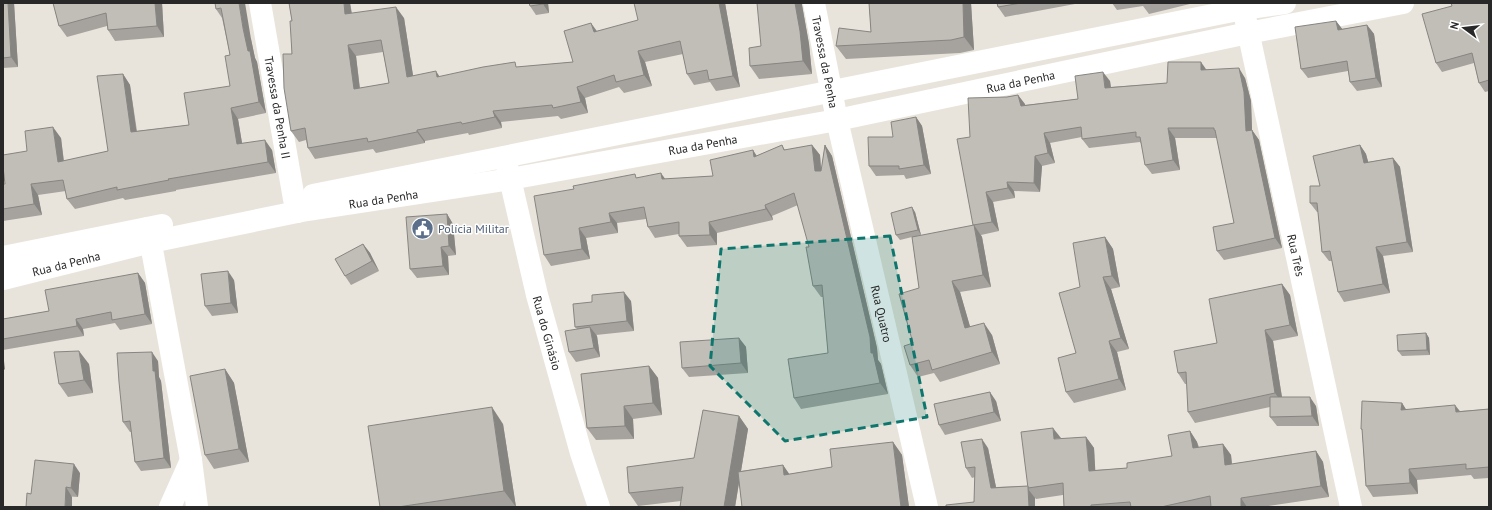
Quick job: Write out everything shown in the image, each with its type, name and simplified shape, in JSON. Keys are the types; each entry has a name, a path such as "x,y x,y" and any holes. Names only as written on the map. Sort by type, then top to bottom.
{"street":[{"name":"Travessa da Penha II","path":"260,3 296,206"},
{"name":"Travessa da Penha","path":"814,3 837,120"},
{"name":"Rua da Penha","path":"3,257 150,235 296,206 505,157 831,92 1242,6 1285,3"},
{"name":"Rua da Penha","path":"296,206 510,179 837,120 1402,3"},
{"name":"Rua Três","path":"1242,6 1351,507"},
{"name":"Rua Quatro","path":"837,120 927,507"},
{"name":"Rua do Ginásio","path":"505,157 542,311 581,453 599,507"},
{"name":"Rua da Penha","path":"3,279 150,235"},
{"path":"150,235 191,460 197,507"},
{"path":"170,507 191,460"}],"highlighted area":[{"path":"890,236 927,417 785,441 710,366 721,249"}],"building":[{"path":"3,3 8,3 11,57 3,58"},
{"path":"53,3 155,3 157,26 108,30 106,13 59,26"},
{"path":"215,3 239,3 248,51 250,51 259,102 231,108 237,144 265,140 268,162 168,179 169,180 117,190 117,187 67,199 63,180 31,184 34,204 3,209 3,184 5,184 3,155 27,151 25,131 53,127 58,162 108,151 97,76 123,74 131,132 189,125 184,93 230,86 225,56 230,55 221,8 216,9"},
{"path":"289,3 344,3 345,14 396,7 407,77 436,71 437,77 515,62 516,67 573,62 564,31 591,23 594,32 638,20 634,3 719,3 733,76 709,80 707,70 687,74 680,41 638,51 644,75 616,82 614,75 577,87 581,102 553,108 552,105 493,111 495,117 462,124 461,122 417,130 417,132 368,142 367,138 308,148 305,128 291,131 284,88 283,54 292,54 290,21 292,21","holes":["381,40 389,83 354,89 348,45"]},
{"path":"529,3 543,3 543,4 530,6"},
{"path":"757,3 795,3 803,61 750,66 749,48 761,46"},
{"path":"869,3 963,3 964,37 951,40 836,46 839,28 871,32"},
{"path":"997,3 1021,3 998,7"},
{"path":"1451,3 1489,3 1489,80 1479,83 1472,53 1436,63 1422,14 1452,6"},
{"path":"1336,21 1338,30 1367,25 1376,78 1350,82 1347,61 1301,69 1295,27"},
{"path":"1168,62 1201,62 1201,70 1239,68 1244,92 1246,131 1252,130 1275,238 1217,251 1213,227 1234,223 1214,128 1168,128 1173,160 1145,165 1140,137 1136,137 1136,132 1082,139 1081,127 1044,133 1048,153 1035,156 1034,183 1007,182 1008,188 986,192 992,222 973,225 957,139 970,137 968,98 1007,97 1018,95 1021,106 1078,99 1075,76 1103,72 1105,88 1167,83"},
{"path":"916,117 924,165 899,169 899,166 869,166 868,137 893,137 891,122"},
{"path":"782,145 784,150 812,145 815,171 821,171 825,145 870,337 871,353 873,353 880,383 794,398 788,359 828,353 822,285 813,286 806,247 809,247 794,193 765,205 766,209 709,222 710,235 679,236 679,222 648,227 644,207 609,213 611,222 579,228 582,249 544,255 534,196 574,189 573,186 635,174 636,178 661,173 662,179 713,176 710,160 753,150 754,157"},
{"path":"1360,145 1364,163 1393,158 1407,242 1376,247 1383,284 1338,292 1330,251 1322,252 1317,203 1310,203 1310,186 1320,186 1313,156"},
{"path":"912,207 918,230 896,235 891,213"},
{"path":"447,214 449,246 441,247 443,266 410,269 406,217"},
{"path":"974,225 983,275 952,281 965,328 984,323 992,352 932,370 929,360 910,365 904,346 913,343 899,294 919,288 912,237"},
{"path":"1105,237 1112,276 1103,277 1121,338 1109,341 1119,379 1066,392 1058,358 1076,353 1059,293 1080,287 1073,243"},
{"path":"363,244 372,261 345,276 335,259"},
{"path":"228,271 231,303 205,306 201,274"},
{"path":"138,273 145,314 112,320 111,312 76,319 77,326 3,339 3,319 49,311 45,290"},
{"path":"1282,284 1290,325 1265,330 1275,393 1188,412 1186,372 1178,373 1174,351 1217,343 1209,299"},
{"path":"624,292 627,321 575,327 573,304 592,302 592,295"},
{"path":"590,327 594,348 569,352 565,331"},
{"path":"1426,333 1427,350 1398,351 1397,335"},
{"path":"739,338 741,363 682,368 680,342"},
{"path":"79,351 84,380 59,384 54,352"},
{"path":"152,352 164,458 135,462 130,421 123,422 117,353"},
{"path":"649,366 653,403 624,406 625,426 587,428 581,374"},
{"path":"225,369 239,449 205,455 190,376"},
{"path":"990,392 994,412 939,425 934,404"},
{"path":"1270,397 1310,397 1312,416 1270,417"},
{"path":"1362,401 1402,403 1401,410 1455,405 1456,412 1489,409 1489,467 1466,469 1466,464 1409,469 1410,483 1366,486 1361,429"},
{"path":"492,407 504,491 398,507 380,507 368,426"},
{"path":"703,410 739,416 724,507 680,507 683,487 629,493 627,467 694,458"},
{"path":"1053,428 1054,439 1086,437 1089,471 1127,468 1127,463 1172,456 1168,435 1190,431 1193,448 1223,444 1225,465 1316,451 1321,486 1241,498 1241,507 1211,507 1210,496 1161,507 1131,507 1130,502 1091,505 1091,507 1064,507 1063,483 1028,488 1021,432"},
{"path":"982,439 991,488 1028,486 1029,507 946,507 946,505 974,502 975,467 966,468 961,442"},
{"path":"893,442 901,507 742,507 738,472 783,465 784,475 832,467 830,449"},
{"path":"35,460 74,464 71,488 66,487 65,507 26,507 27,493 31,494"}],"place":[{"name":"Polícia Militar","path":"423,228"}]}
